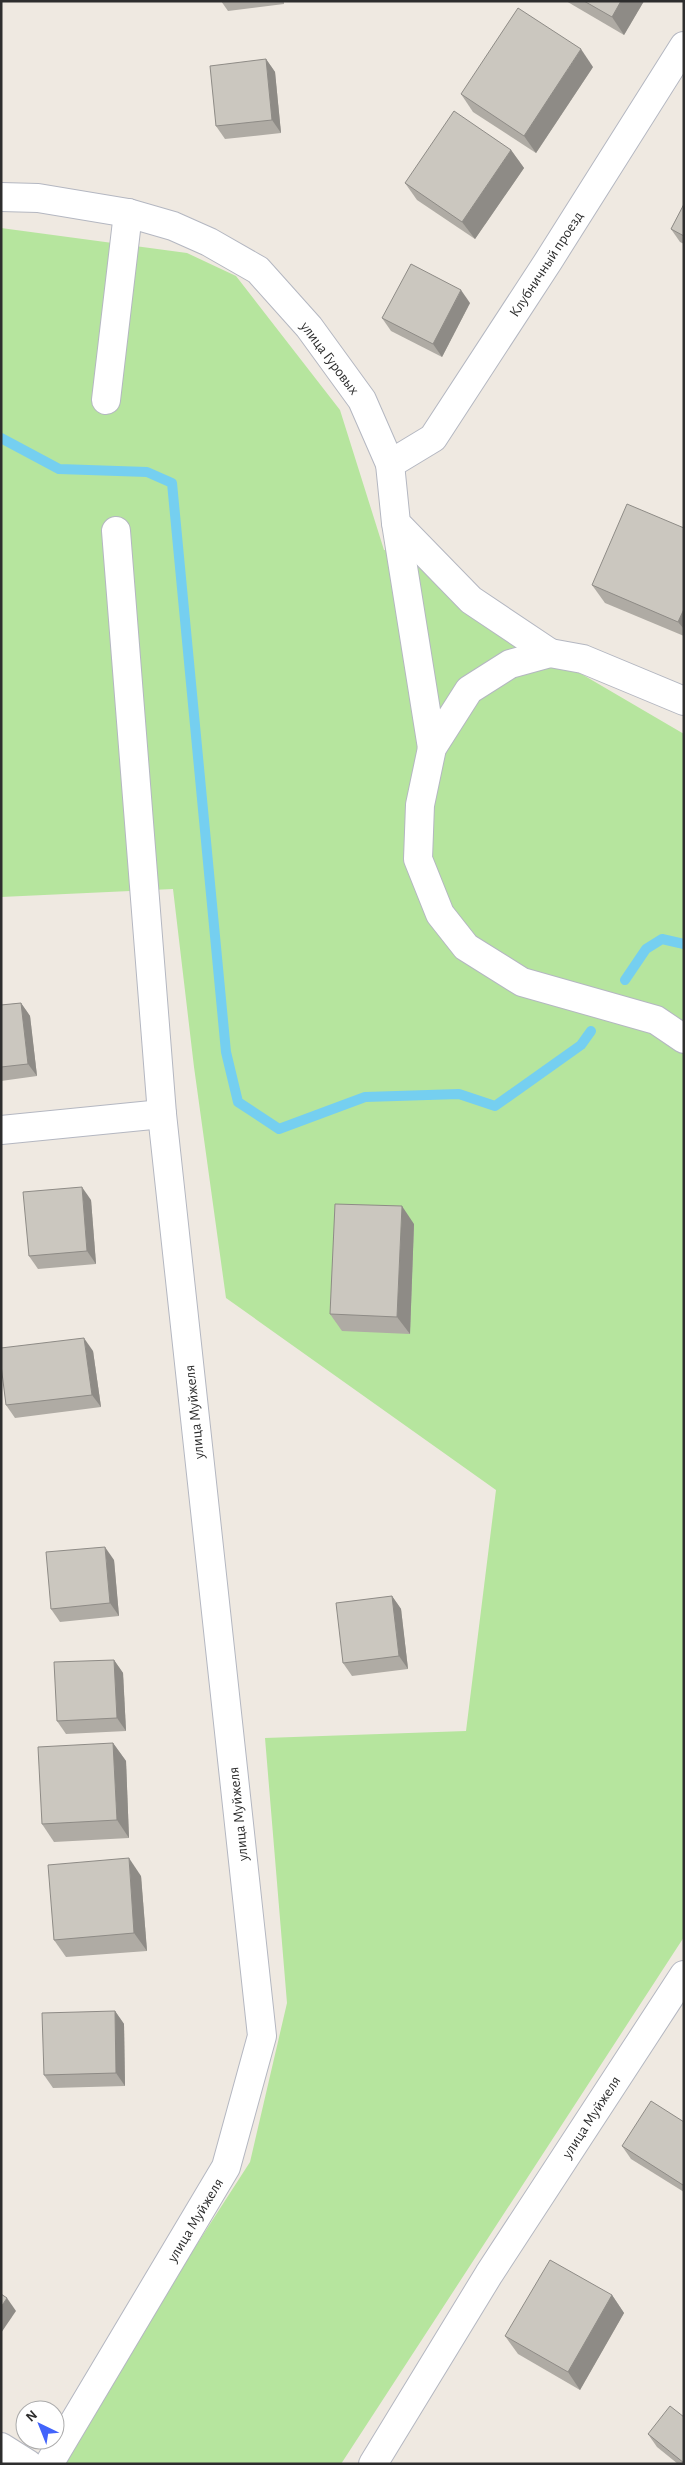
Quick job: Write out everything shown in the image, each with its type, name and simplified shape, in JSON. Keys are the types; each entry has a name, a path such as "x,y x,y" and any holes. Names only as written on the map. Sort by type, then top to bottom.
{"street":[{"name":"Клубничный проезд","path":"390,464 433,438 549,260 684,46"},
{"name":"улица Гуровых","path":"1,197 38,198 128,213 172,226 202,239 258,270 308,327 362,400 390,464 396,523 432,748"},
{"path":"106,400 128,213"},
{"path":"396,523 471,600 550,653 583,659 684,701"},
{"name":"улица Муйжеля","path":"49,2464 226,2167 262,2036 162,1114 116,531"},
{"path":"550,653 510,664 469,690 432,748 420,805 418,860 440,914 466,947 522,982 656,1020 684,1039"},
{"path":"1,1130 162,1114"},
{"name":"улица Муйжеля","path":"373,2464 489,2274 684,1975"},
{"path":"1,2447 28,2464"}],"green space":[{"path":"1,228 187,253 236,276 340,410 384,550 414,552 508,631 684,734 684,1937 341,2464 55,2464 250,2162 287,2003 265,1738 466,1731 496,1490 226,1298 194,1067 173,889 1,897"}],"building":[{"path":"584,1 621,1 612,17"},
{"path":"518,8 581,49 524,136 461,94"},
{"path":"266,59 272,120 216,126 210,66"},
{"path":"454,111 511,150 462,222 405,183"},
{"path":"684,204 684,236 671,229"},
{"path":"411,264 461,290 433,344 382,318"},
{"path":"627,504 684,528 684,609 678,622 592,585"},
{"path":"21,1003 28,1064 1,1067 1,1005"},
{"path":"82,1187 87,1251 29,1256 23,1192"},
{"path":"335,1204 402,1206 397,1317 330,1314"},
{"path":"84,1338 92,1395 6,1405 1,1348"},
{"path":"105,1547 110,1603 51,1609 46,1552"},
{"path":"392,1596 399,1656 343,1663 336,1603"},
{"path":"114,1660 117,1718 57,1721 54,1662"},
{"path":"113,1743 117,1820 42,1824 38,1747"},
{"path":"129,1858 134,1933 54,1940 48,1865"},
{"path":"115,2011 116,2073 44,2075 42,2013"},
{"path":"651,2101 684,2122 683,2185 622,2146"},
{"path":"550,2260 612,2295 568,2372 505,2336"},
{"path":"1,2294 7,2298 1,2307"},
{"path":"670,2406 684,2417 684,2463 648,2434"}],"waterway":[{"path":"1,438 59,469 147,472 172,483 226,1052 238,1102 279,1129 365,1097 459,1094 495,1106 581,1045 591,1031"},
{"path":"625,980 646,949 662,939 684,944"}]}
